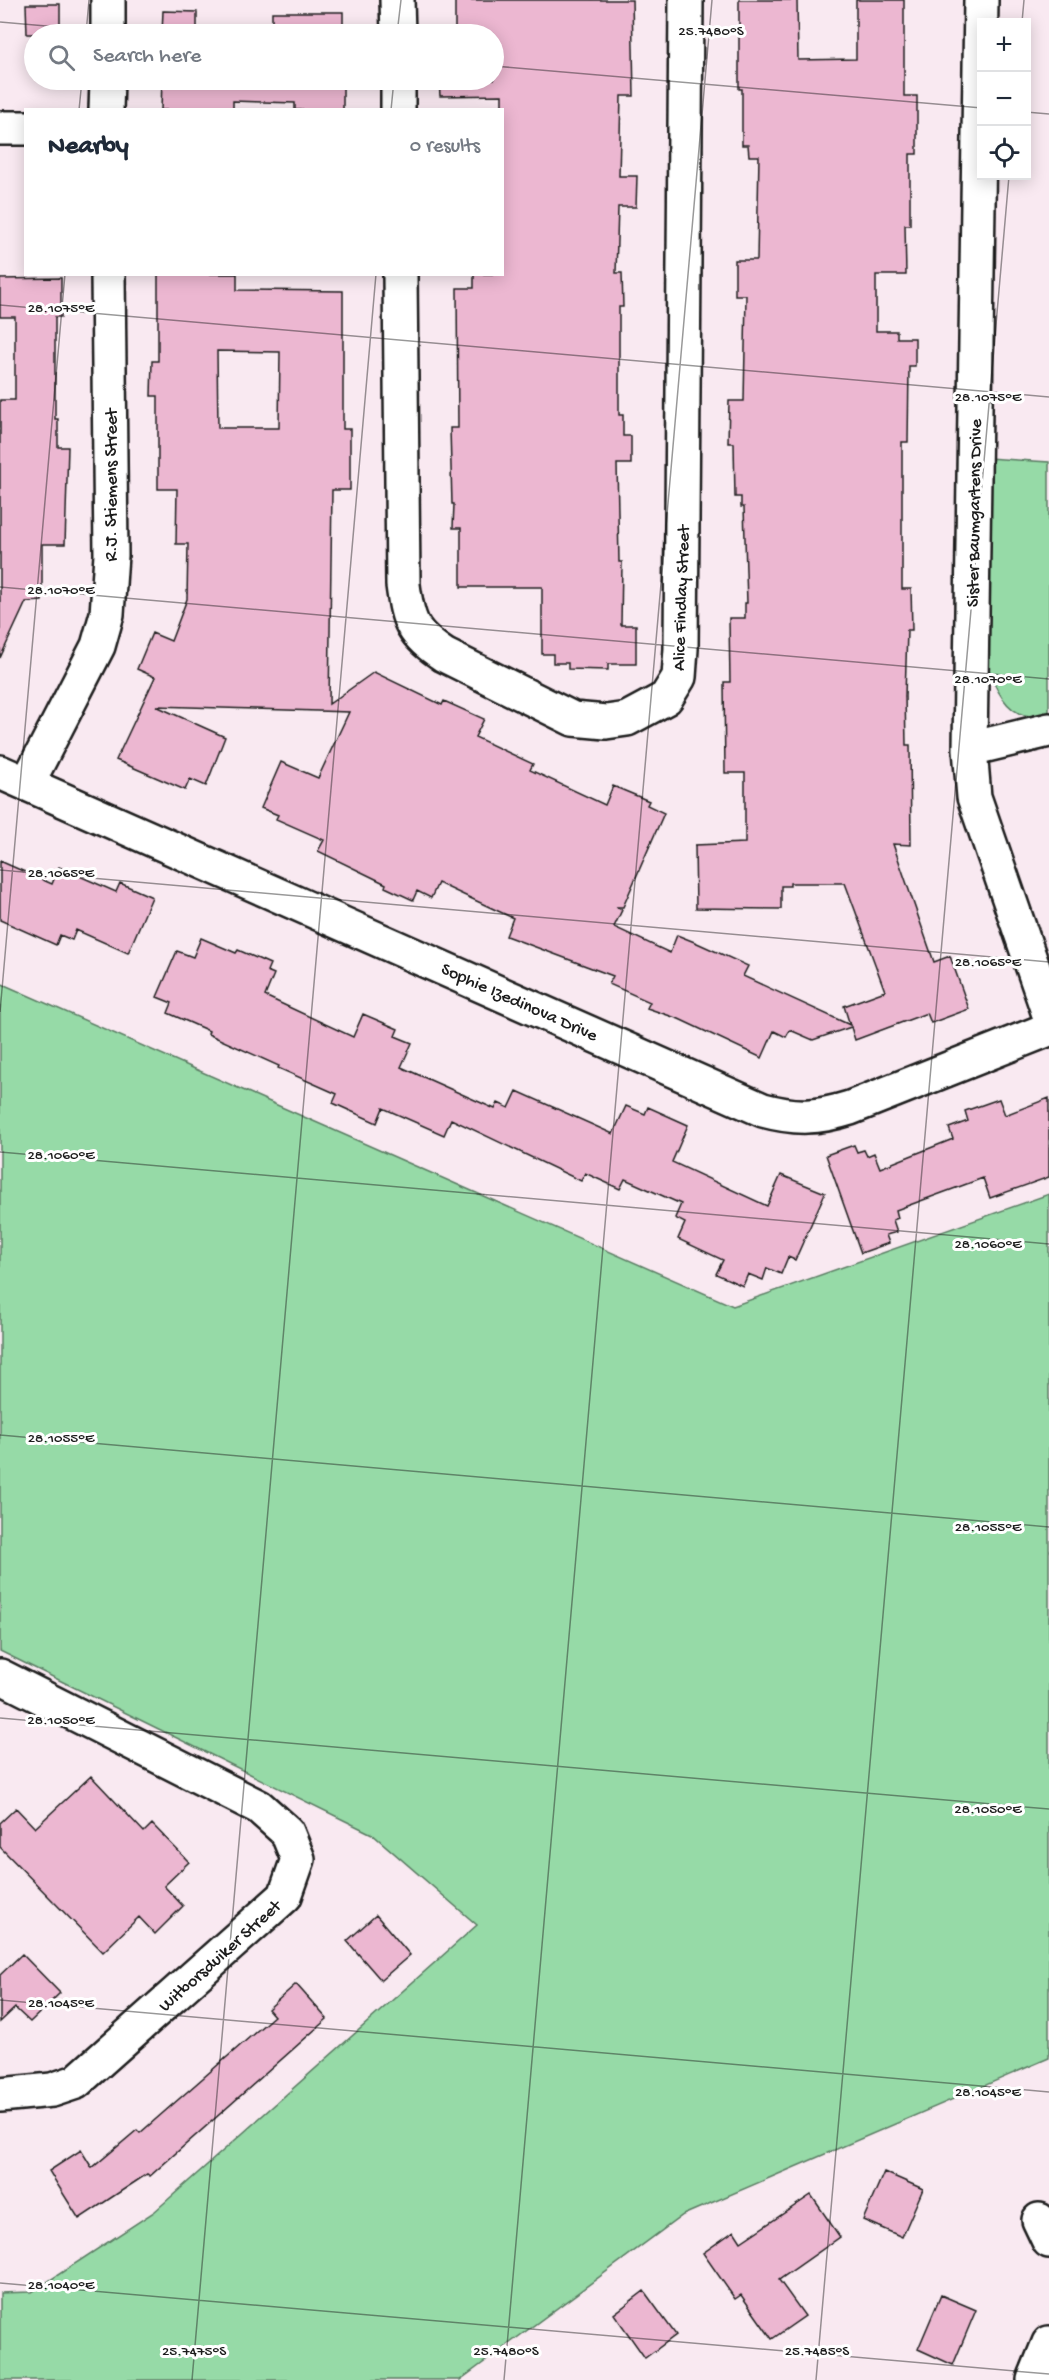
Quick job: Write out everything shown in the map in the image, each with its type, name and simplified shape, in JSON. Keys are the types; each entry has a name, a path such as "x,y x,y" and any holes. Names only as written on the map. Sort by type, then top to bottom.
{"street":[{"path":"108,0 108,24"},
{"path":"397,0 398,24"},
{"name":"Alice Findlay Street","path":"400,276 403,585 406,610 415,630 425,642 444,655 573,719 606,722 627,719 647,710 666,698 679,677 681,649 686,0"},
{"name":"Sister Baumgartens Drive","path":"981,0 970,749 974,797 1049,1014"},
{"path":"106,108 107,90"},
{"path":"398,90 398,108"},
{"path":"0,128 24,128"},
{"name":"R.J. Stiemens Street","path":"14,778 98,646 107,614 111,555 108,276"},
{"path":"970,749 1049,730"},
{"name":"Sophie Izedinova Drive","path":"14,778 763,1110 787,1116 822,1115 850,1108 1049,1029"},
{"name":"Witborsduiker Street","path":"0,1676 259,1807 287,1832 298,1859 285,1896 76,2082 52,2091 0,2095"},
{"path":"1034,2380 1049,2343"}],"green space":[{"path":"987,458 1049,462 1049,713 1037,716 1022,714 1008,705 998,691 988,667"},
{"path":"0,983 733,1306 1049,1194 1049,2058 683,2215 460,2380 0,2380 0,2293 32,2292 154,2212 477,1925 372,1834 0,1651"}],"building":[{"path":"455,0 632,0 634,96 621,96 619,176 637,176 636,207 618,207 616,273 622,273 623,307 619,307 619,415 623,415 623,436 631,436 631,464 617,464 619,562 622,562 621,625 636,625 636,664 608,664 608,670 568,669 568,663 553,663 553,654 542,654 542,587 461,587 461,528 453,528 450,428 458,428 457,288 474,288 474,276 504,276 504,108 502,108 502,95 440,96 440,90 504,90 504,24 455,24"},
{"path":"739,0 797,0 798,60 856,59 856,0 904,0 904,96 917,96 917,154 910,154 910,225 905,225 906,275 876,275 876,331 897,331 897,338 915,338 915,366 909,366 908,442 902,442 902,589 911,589 912,630 907,630 905,696 906,745 910,745 911,845 893,844 934,962 950,956 969,1009 931,1023 927,1013 855,1040 851,1027 813,1040 790,1030 786,1037 774,1031 762,1058 679,1019 647,1008 650,1002 609,984 613,976 506,936 513,918 438,883 431,898 417,891 413,900 385,887 386,884 318,851 324,840 276,819 278,815 261,808 281,762 318,778 349,712 156,706 225,737 206,786 190,779 185,790 116,760 155,677 137,669 152,633 171,641 187,599 188,544 176,544 177,489 158,489 158,396 151,396 152,361 158,361 158,276 237,276 237,290 343,291 343,429 350,429 350,490 332,490 329,704 374,672 442,705 444,701 484,719 475,737 533,764 530,770 605,805 613,786 649,801 647,805 664,813 623,907 616,907 622,910 614,927 670,953 677,935 697,943 748,966 743,976 850,1025 844,1006 885,991 845,883 790,883 790,886 781,886 781,909 696,908 695,845 745,843 745,773 725,773 724,682 730,682 729,618 745,618 745,603 747,603 744,507 741,507 741,497 735,497 734,443 728,443 729,401 744,401 746,295 735,295 735,260 757,260 759,156 749,156 748,145 742,145 742,89 739,89","holes":["217,351 280,352 279,428 218,428"]},
{"path":"26,4 60,4 60,24 27,24"},
{"path":"163,11 197,12 197,24 162,24"},
{"path":"272,12 343,12 343,24 272,24"},
{"path":"162,90 343,90 343,108 295,108 295,103 233,101 233,108 161,108"},
{"path":"61,278 61,317 55,317 55,419 58,419 58,447 68,447 65,544 42,544 42,601 26,602 0,658 0,400 15,400 15,317 0,317 0,279"},
{"path":"0,861 52,884 59,867 116,892 120,883 152,897 128,953 76,930 72,940 60,935 56,945 0,920"},
{"path":"201,938 236,953 238,950 270,964 267,971 274,974 265,996 353,1037 363,1014 398,1029 395,1036 412,1043 401,1067 495,1109 498,1103 509,1108 517,1091 613,1134 626,1106 645,1114 648,1107 688,1125 672,1162 767,1206 781,1175 825,1193 795,1260 788,1257 781,1274 767,1268 763,1280 748,1274 743,1286 716,1274 723,1260 678,1239 685,1223 675,1218 681,1204 625,1179 620,1189 585,1173 581,1181 451,1119 444,1135 383,1108 377,1123 333,1103 337,1094 278,1068 279,1066 168,1013 172,1003 157,997 177,951 193,957"},
{"path":"1049,1098 1049,1177 990,1198 983,1178 896,1210 898,1218 893,1220 897,1232 886,1235 889,1243 861,1253 826,1155 854,1145 857,1152 864,1150 867,1156 874,1153 880,1168 953,1139 949,1128 968,1121 965,1111 999,1099 1005,1115"},
{"path":"91,1776 144,1832 152,1824 189,1862 164,1886 183,1906 155,1934 139,1917 103,1952 0,1847 0,1823 16,1808 35,1828"},
{"path":"376,1915 410,1955 381,1980 347,1941"},
{"path":"22,1954 60,1993 30,2022 15,2008 0,2022 0,1975"},
{"path":"296,1984 327,2019 150,2176 147,2174 79,2219 49,2171 81,2150 92,2168 137,2130 140,2133 274,2016 268,2009"},
{"path":"884,2172 923,2189 902,2237 863,2220"},
{"path":"811,2195 840,2237 779,2280 805,2316 772,2339 741,2295 735,2299 703,2253 734,2231 741,2242"},
{"path":"644,2291 676,2335 645,2358 614,2314"},
{"path":"941,2295 976,2310 953,2365 918,2349"}]}
